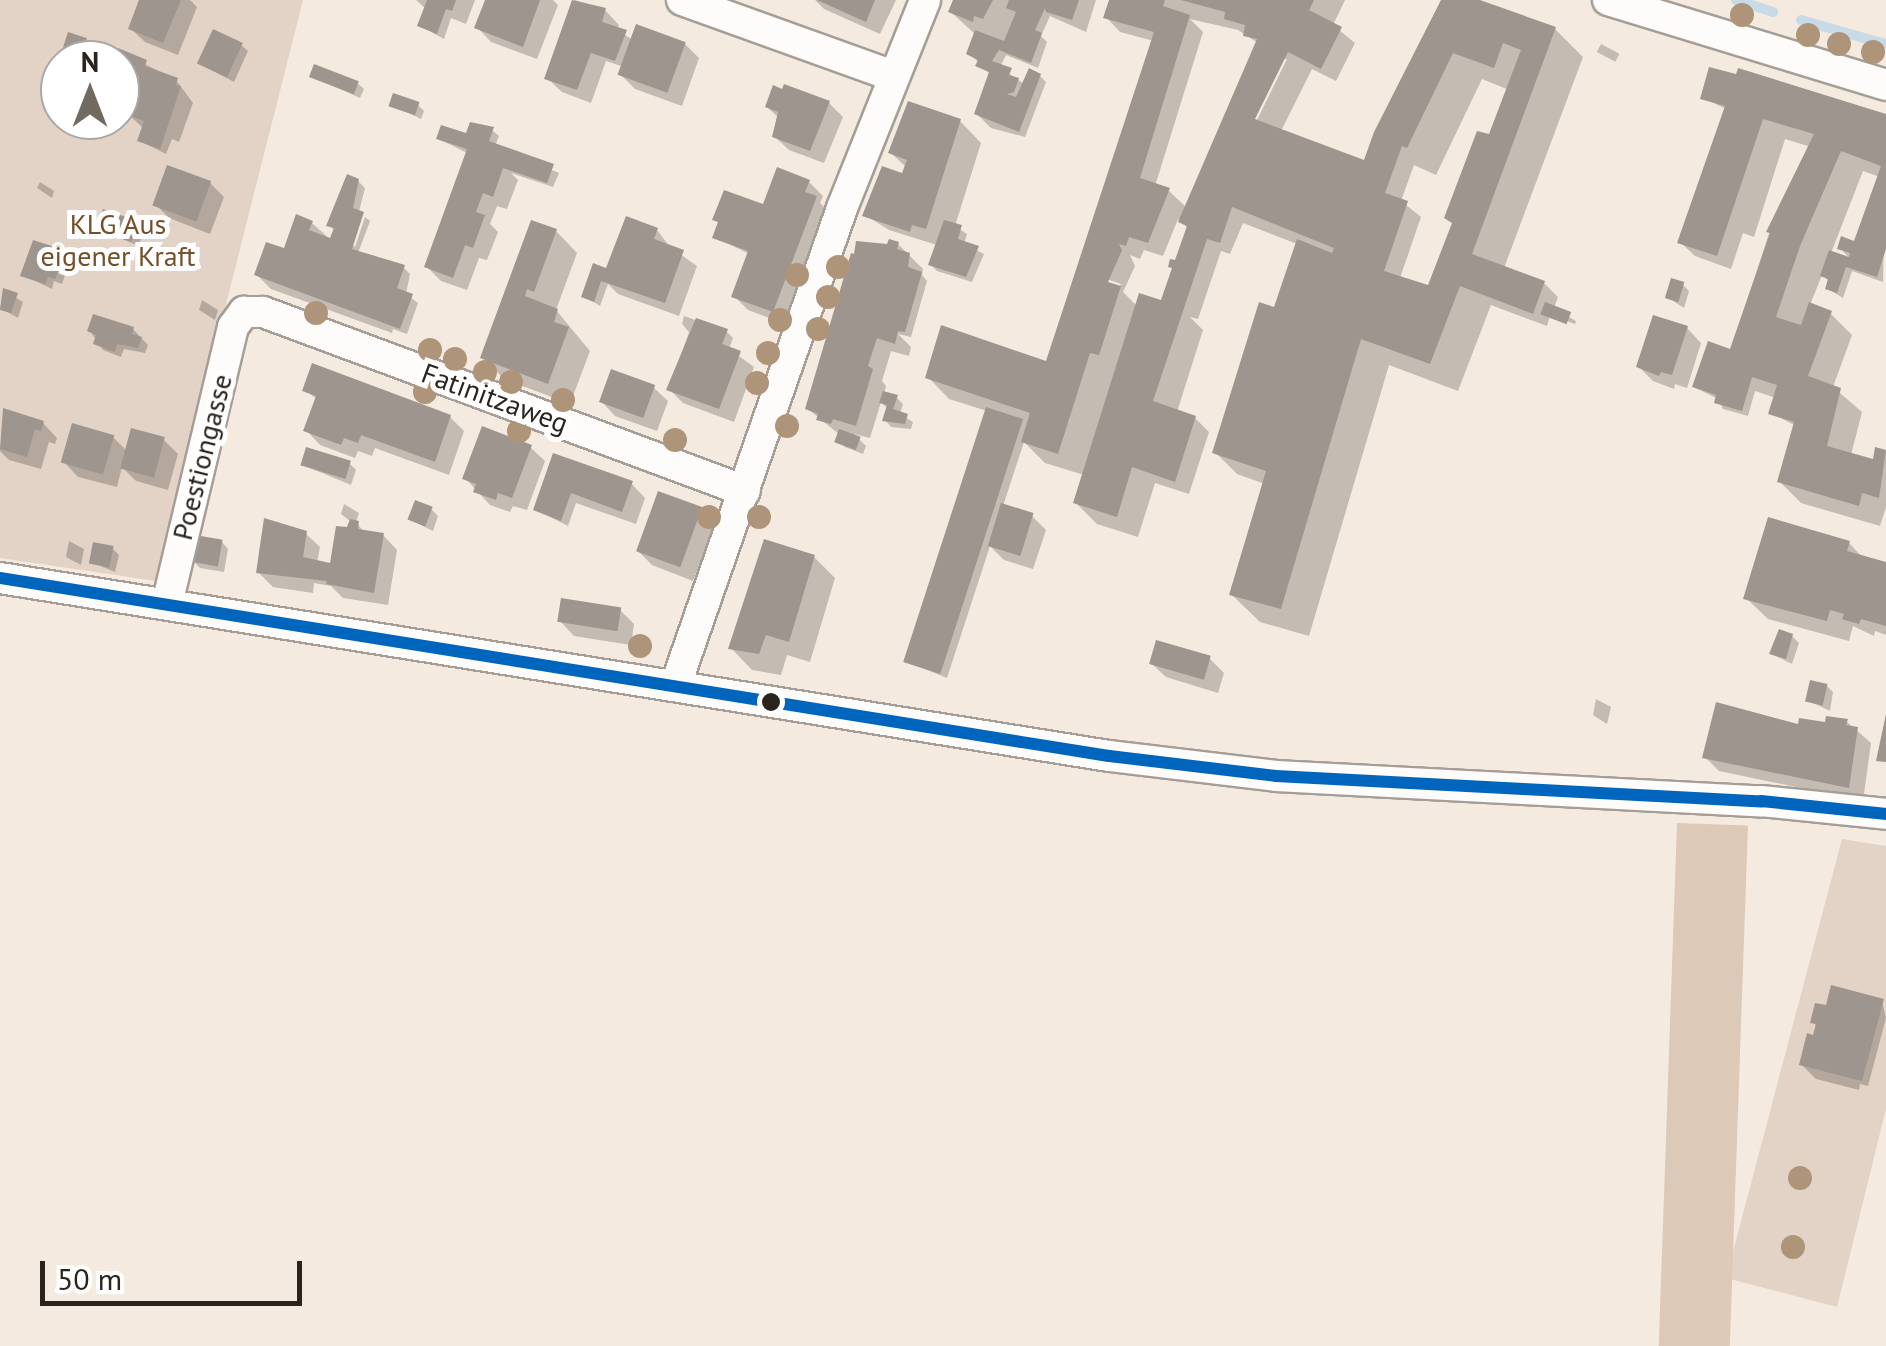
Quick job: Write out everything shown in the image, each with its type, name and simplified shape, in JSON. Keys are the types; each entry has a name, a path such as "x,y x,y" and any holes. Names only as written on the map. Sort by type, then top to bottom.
{"street":[{"path":"682,0 892,76"},
{"path":"676,684 892,76 926,0"},
{"path":"1608,0 1886,85"},
{"name":"Fatinitzaweg","path":"244,312 262,312 745,491"},
{"name":"Poestiongasse","path":"166,604 233,327 244,312"},
{"path":"0,578 1109,756 1276,776 1761,801 1886,814"}],"green space":[{"name":"KLG Aus eigener Kraft","path":"0,0 303,0 156,581 0,558"},
{"path":"1842,839 1886,846 1886,1109 1837,1307 1726,1278"}],"shaded area":[{"path":"1677,823 1748,825 1730,1346 1659,1346"}],"building":[{"path":"139,0 181,0 163,43 128,29"},
{"path":"427,0 456,0 452,11 446,9 437,34 417,26"},
{"path":"485,0 540,0 523,47 474,28"},
{"path":"572,0 606,8 602,22 627,30 615,61 591,53 577,90 544,79"},
{"path":"817,0 875,0 866,22"},
{"path":"953,0 993,0 983,19 974,16 973,22 948,12"},
{"path":"1009,0 1079,0 1072,20 1046,12 1045,8 1035,30 1042,33 1031,63 999,50 992,61 1012,68 1009,75 1019,78 1014,92 1007,94 1016,97 1029,68 1041,74 1019,132 974,114 989,72 975,66 978,60 966,54 975,30 1004,41 1016,12 1006,8"},
{"path":"1109,0 1165,0 1163,6 1190,15 1140,178 1170,188 1148,243 1129,237 1126,246 1119,244 1122,250 1108,282 1121,286 1099,355 1090,353 1058,454 1021,442 1030,413 925,378 941,325 1046,361 1154,32 1103,18"},
{"path":"1181,0 1314,0 1309,10 1342,27 1321,69 1288,52 1255,119 1364,160 1374,132 1441,0 1480,0 1556,27 1472,254 1545,281 1533,314 1460,286 1430,364 1361,339 1281,609 1229,595 1266,471 1212,453 1259,302 1274,307 1297,239 1332,253 1334,248 1232,207 1220,243 1207,239 1153,401 1196,416 1175,482 1132,467 1117,517 1073,503 1139,293 1161,300 1172,268 1168,267 1170,259 1175,260 1187,226 1178,222 1257,39 1243,36 1245,25 1224,19 1225,12","holes":["1503,43 1521,50 1489,134 1477,131 1444,218 1452,223 1428,285 1384,271 1408,201 1385,193 1402,146 1407,148 1453,53 1494,68"]},
{"path":"636,24 686,42 667,93 618,75"},
{"path":"213,29 243,43 227,77 197,63"},
{"path":"68,32 86,40 65,40"},
{"path":"140,57 147,60 145,66 178,78 176,85 181,86 160,149 137,141 144,121 140,120"},
{"path":"314,64 359,81 354,94 309,77"},
{"path":"1709,67 1736,74 1738,68 1886,114 1886,249 1877,277 1846,267 1837,293 1825,289 1828,279 1820,276 1829,250 1849,257 1850,253 1837,249 1841,236 1854,241 1881,166 1841,151 1800,246 1776,317 1801,325 1809,302 1832,311 1808,376 1841,388 1827,446 1873,459 1875,447 1886,450 1879,498 1862,493 1859,506 1777,482 1794,422 1768,414 1777,385 1752,377 1742,411 1714,403 1716,395 1692,387 1708,341 1730,349 1770,233 1766,232 1814,134 1763,119 1717,256 1677,243 1725,106 1700,99"},
{"path":"784,84 830,101 810,151 772,137 778,112 765,107 773,85 782,89"},
{"path":"393,93 419,102 415,115 388,106"},
{"path":"908,101 961,119 926,229 912,225 910,232 862,216 882,166 902,173 907,160 888,153"},
{"path":"470,122 494,127 489,141 554,164 547,183 503,168 493,197 483,193 476,212 485,215 473,248 465,245 453,278 424,267 467,149 436,139 441,125 466,133"},
{"path":"167,165 211,181 196,221 152,205"},
{"path":"777,167 810,180 805,192 817,196 773,312 731,297 748,251 712,238 718,222 712,220 724,190 763,204"},
{"path":"347,174 359,179 353,208 364,212 352,249 405,265 397,288 413,294 400,329 254,275 266,242 284,248 296,214 313,221 309,230 330,238 334,228 326,226"},
{"path":"103,209 138,221 131,242 96,230"},
{"path":"626,216 658,228 654,239 684,250 665,303 601,281 594,302 581,297 593,263 606,268"},
{"path":"531,220 557,229 534,292 527,289 525,296 558,309 554,322 569,327 548,384 480,358"},
{"path":"944,220 962,225 958,239 979,246 966,277 928,265"},
{"path":"889,239 899,242 897,249 910,253 908,267 922,272 905,332 898,331 895,344 877,338 868,366 873,369 856,426 833,419 831,424 816,420 818,414 805,409 851,253 854,254 856,241 887,244"},
{"path":"33,240 58,248 54,258 62,261 55,279 48,277 45,284 20,276"},
{"path":"1671,278 1684,282 1678,302 1665,298"},
{"path":"3,288 18,293 11,313 0,310"},
{"path":"1545,302 1571,312 1566,324 1540,314"},
{"path":"93,314 134,327 132,334 142,337 138,348 117,344 115,352 93,344 96,335 87,331"},
{"path":"1653,315 1688,326 1672,375 1661,372 1659,376 1636,367"},
{"path":"696,318 728,329 722,344 741,351 719,409 666,390"},
{"path":"312,363 451,415 435,462 361,435 358,443 344,438 341,445 303,431 316,396 302,391"},
{"path":"611,369 655,385 643,418 599,402"},
{"path":"883,391 898,395 893,409 908,414 905,424 882,421 887,405 879,403"},
{"path":"986,407 1023,419 940,674 903,662"},
{"path":"3,408 44,421 41,431 35,429 27,457 0,449"},
{"path":"72,423 114,435 103,475 61,462"},
{"path":"482,426 532,445 512,498 498,493 496,500 473,492 476,484 462,479"},
{"path":"131,428 165,437 154,478 120,469"},
{"path":"839,429 861,437 856,450 834,442"},
{"path":"306,447 351,461 345,479 300,465"},
{"path":"553,453 633,481 622,512 571,493 561,521 533,510"},
{"path":"658,491 702,507 680,567 636,551"},
{"path":"415,500 433,507 425,526 407,520"},
{"path":"1001,503 1034,513 1020,556 988,546"},
{"path":"1768,517 1850,541 1847,551 1886,562 1886,626 1861,619 1859,624 1848,621 1842,619 1844,614 1830,610 1827,621 1743,599"},
{"path":"264,518 307,531 303,557 330,563 336,526 347,527 350,519 359,521 358,529 384,533 374,593 326,584 327,581 256,573"},
{"path":"195,535 223,540 218,566 190,562"},
{"path":"764,539 815,555 789,642 766,635 759,654 728,649"},
{"path":"93,542 114,546 109,568 89,564"},
{"path":"561,598 621,608 617,631 557,622"},
{"path":"1779,629 1793,634 1786,659 1769,654"},
{"path":"1156,640 1211,656 1204,680 1149,664"},
{"path":"1810,680 1828,684 1823,705 1805,701"},
{"path":"1716,702 1798,724 1799,718 1825,722 1826,716 1848,719 1846,725 1858,727 1849,788 1702,758"},
{"path":"1886,714 1886,762 1876,761"},
{"path":"1831,985 1884,999 1862,1081 1799,1065 1807,1033 1813,1035 1816,1024 1810,1023 1815,1003 1826,1005"}],"waterway":[{"path":"1736,0 1773,12"},
{"path":"1801,20 1885,44"}],"transit line":[{"path":"0,578 1109,756 1276,776 1761,801 1886,814"}]}
